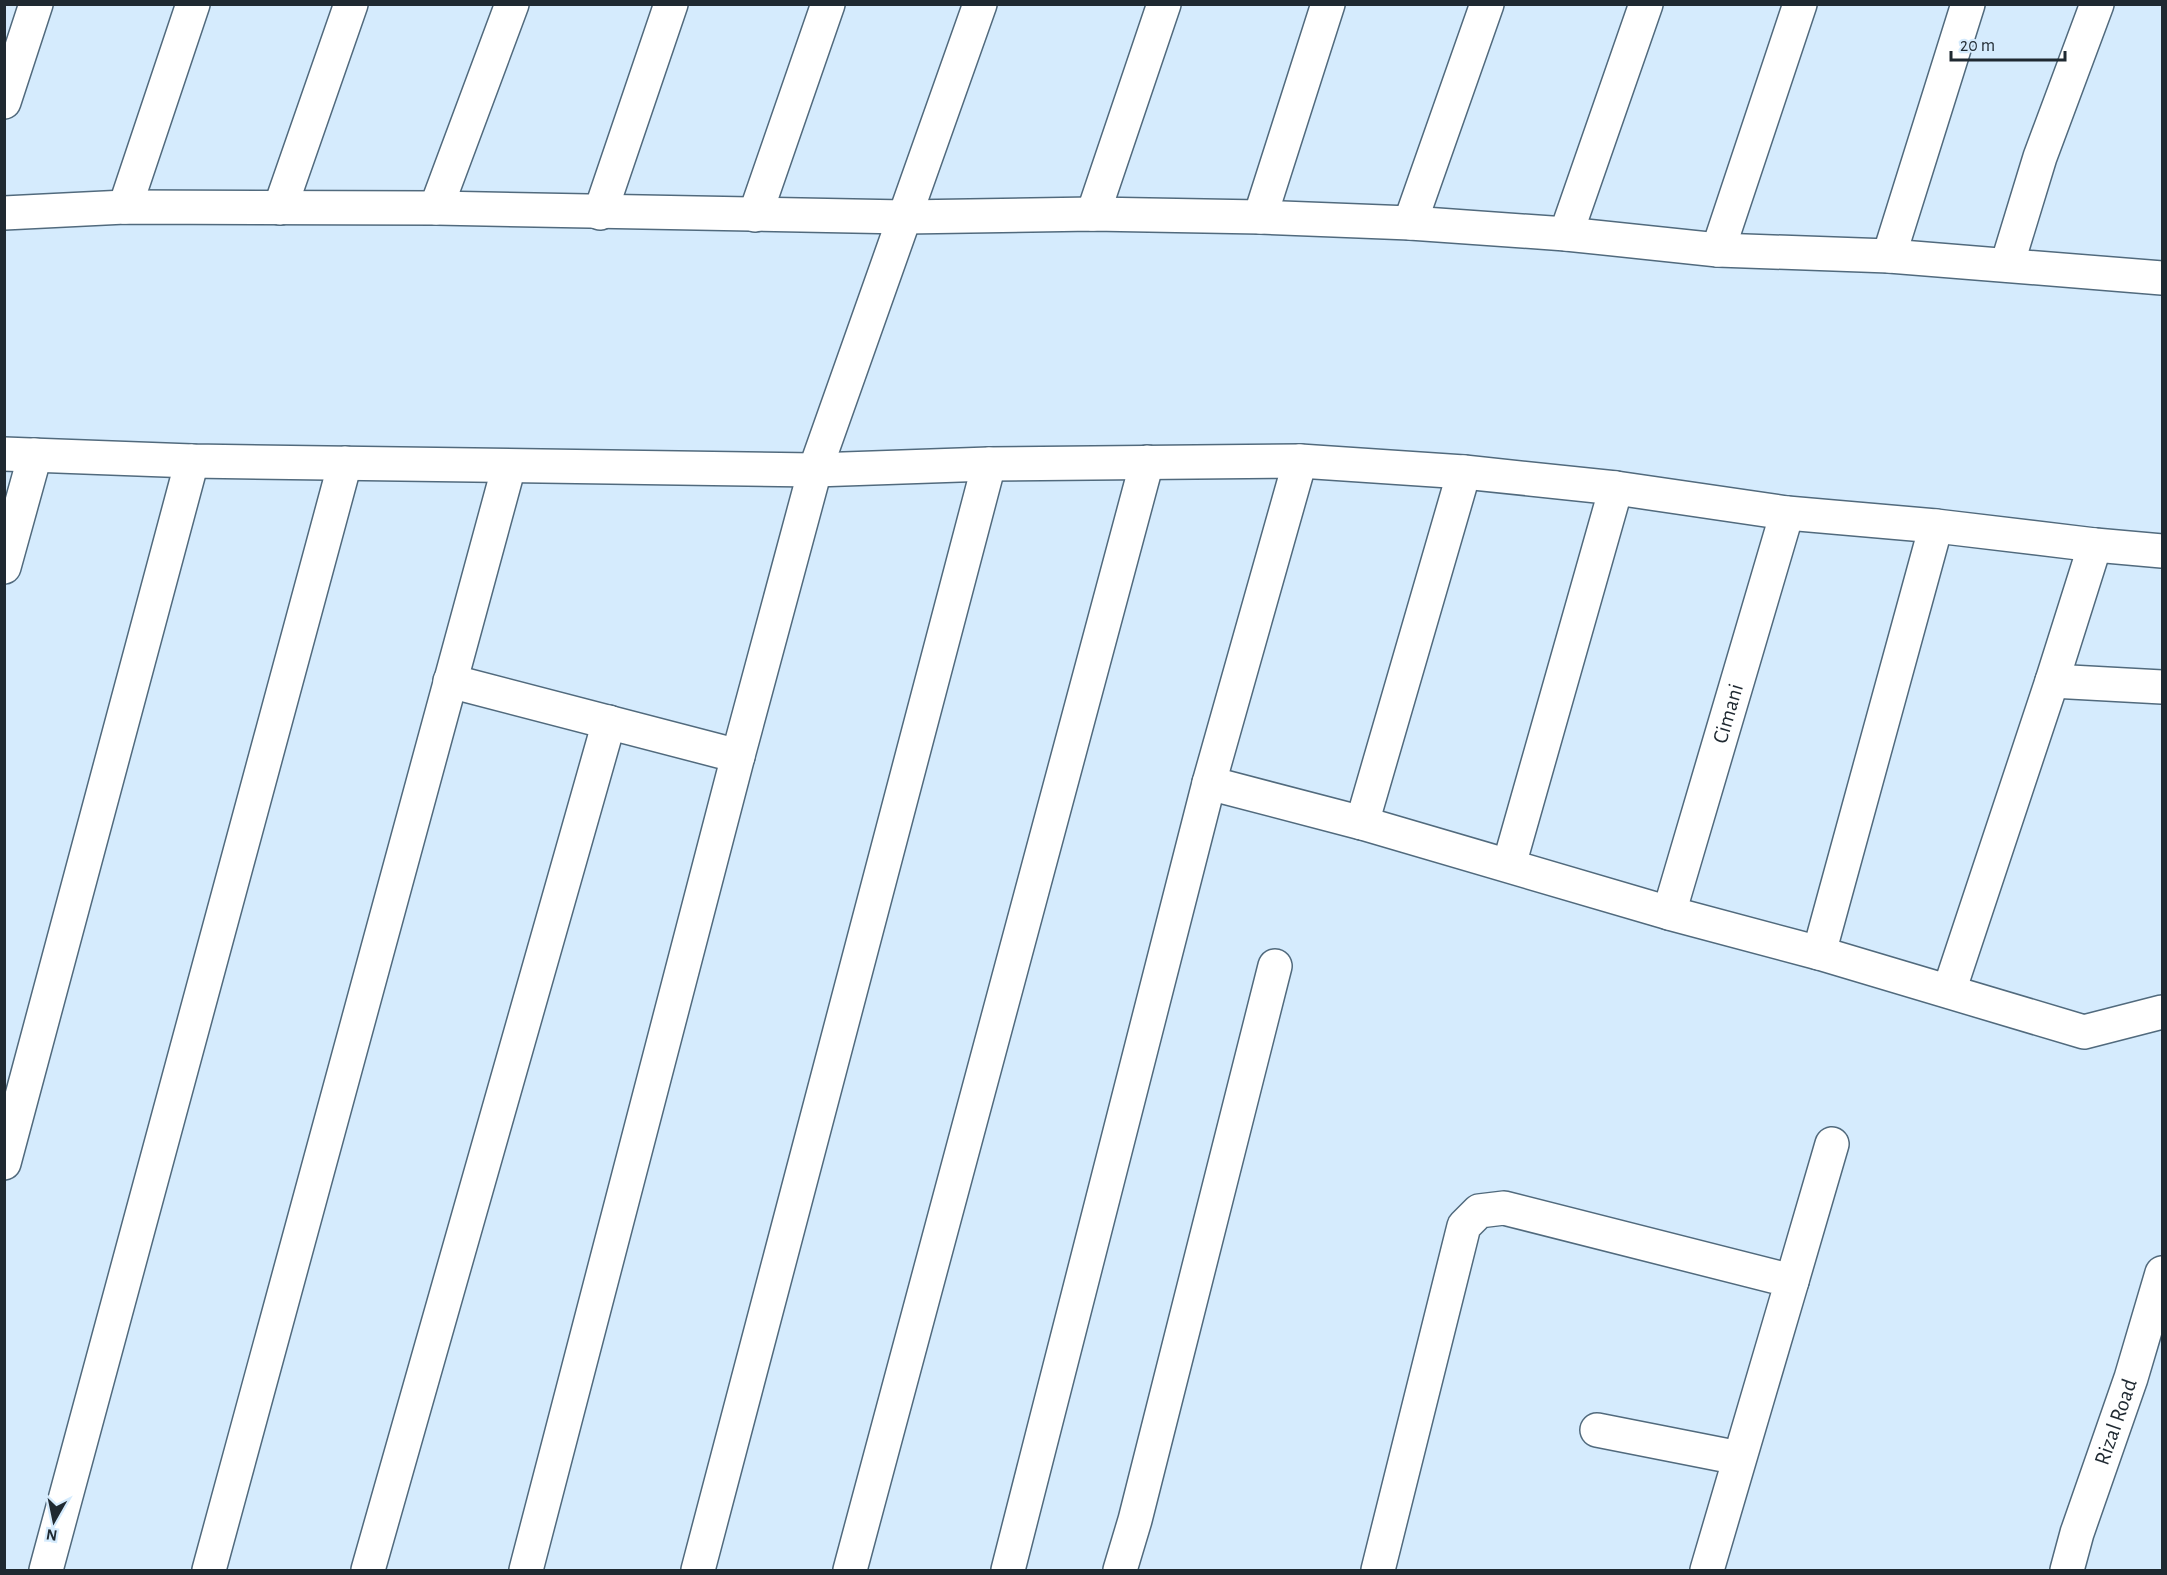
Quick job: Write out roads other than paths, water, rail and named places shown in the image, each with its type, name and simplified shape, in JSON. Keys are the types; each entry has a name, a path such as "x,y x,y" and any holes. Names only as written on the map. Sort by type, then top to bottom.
{"street":[{"path":"4,102 36,4"},
{"path":"125,207 193,4"},
{"path":"280,208 351,4"},
{"path":"436,208 512,4"},
{"path":"600,213 671,4"},
{"path":"755,214 828,4"},
{"path":"526,1570 815,470 980,4"},
{"path":"1093,214 1164,4"},
{"path":"1260,217 1328,4"},
{"path":"1410,223 1487,4"},
{"path":"1566,234 1646,4"},
{"path":"1718,250 1800,4"},
{"path":"1889,256 1968,4"},
{"path":"2007,265 2040,157 2097,4"},
{"path":"4,213 125,207 436,208 600,213 905,217 1093,214 1260,217 1410,223 1566,234 1718,250 1889,256 2163,278"},
{"path":"4,567 20,454 192,461 815,470 989,464 1300,461 1464,472 1616,488 1787,513 1936,526 2163,551"},
{"path":"4,1162 192,461"},
{"path":"1008,1570 1209,783 1300,461"},
{"path":"850,1570 1147,462"},
{"path":"46,1570 345,463"},
{"path":"698,1570 989,464"},
{"path":"208,1570 509,466"},
{"path":"1362,823 1464,472"},
{"path":"1509,865 1616,488"},
{"name":"Cimani","path":"1669,913 1787,513"},
{"path":"1819,953 1936,526"},
{"path":"1948,991 2095,545"},
{"path":"450,681 738,756"},
{"path":"2052,681 2163,687"},
{"path":"368,1570 609,722"},
{"path":"1209,783 1362,823 1669,913 1819,953 2084,1032 2163,1012"},
{"path":"1120,1570 1138,1509 1275,966"},
{"path":"1707,1570 1832,1144"},
{"path":"1378,1570 1464,1226 1479,1211 1504,1208 1792,1281"},
{"name":"Rizal Road","path":"2067,1570 2077,1533 2131,1378 2163,1273"},
{"path":"1597,1430 1739,1458"}]}
